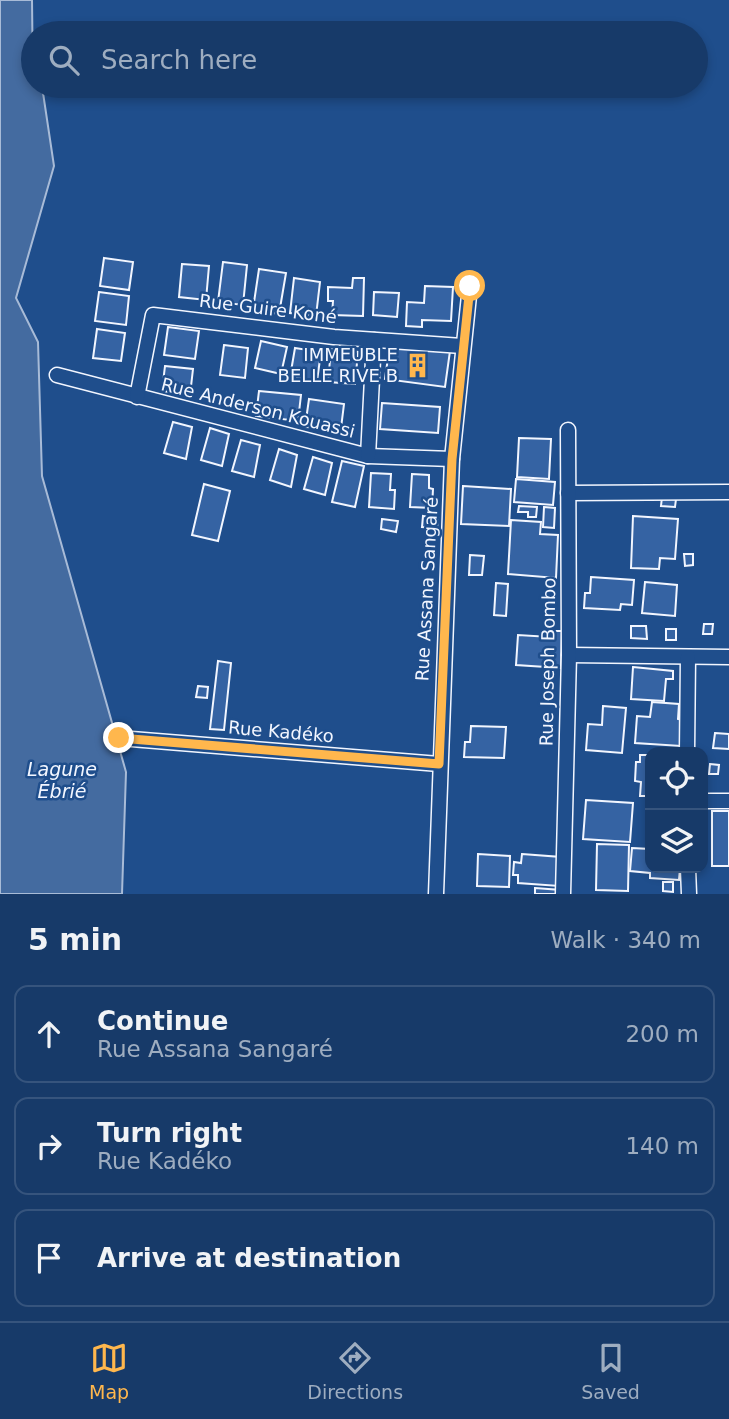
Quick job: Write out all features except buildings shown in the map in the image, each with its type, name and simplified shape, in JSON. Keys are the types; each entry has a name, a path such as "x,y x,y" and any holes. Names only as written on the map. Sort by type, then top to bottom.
{"street":[{"name":"Rue Assana Sangaré","path":"436,894 452,459 470,286"},
{"name":"Rue Guire Koné","path":"137,397 153,315 374,340 462,346"},
{"path":"368,456 374,340"},
{"name":"Rue Anderson Kouassi","path":"57,375 368,456 452,459"},
{"name":"Rue Joseph Bombo","path":"563,894 569,655 568,430"},
{"path":"568,493 729,492"},
{"path":"569,655 729,657"},
{"path":"687,747 688,657"},
{"name":"Rue Kadéko","path":"119,738 439,764"},
{"path":"708,801 729,801"},
{"path":"688,873 688,894"}],"water":[{"name":"Lagune Ébrié","path":"0,0 32,0 32,21 21,21 21,98 44,98 54,166 16,298 38,342 42,476 126,772 122,894 0,894"}],"place":[{"name":"IMMEUBLE BELLE RIVE B","path":"418,365"}],"route":[{"path":"119,738 439,764 452,459 470,286"}]}
